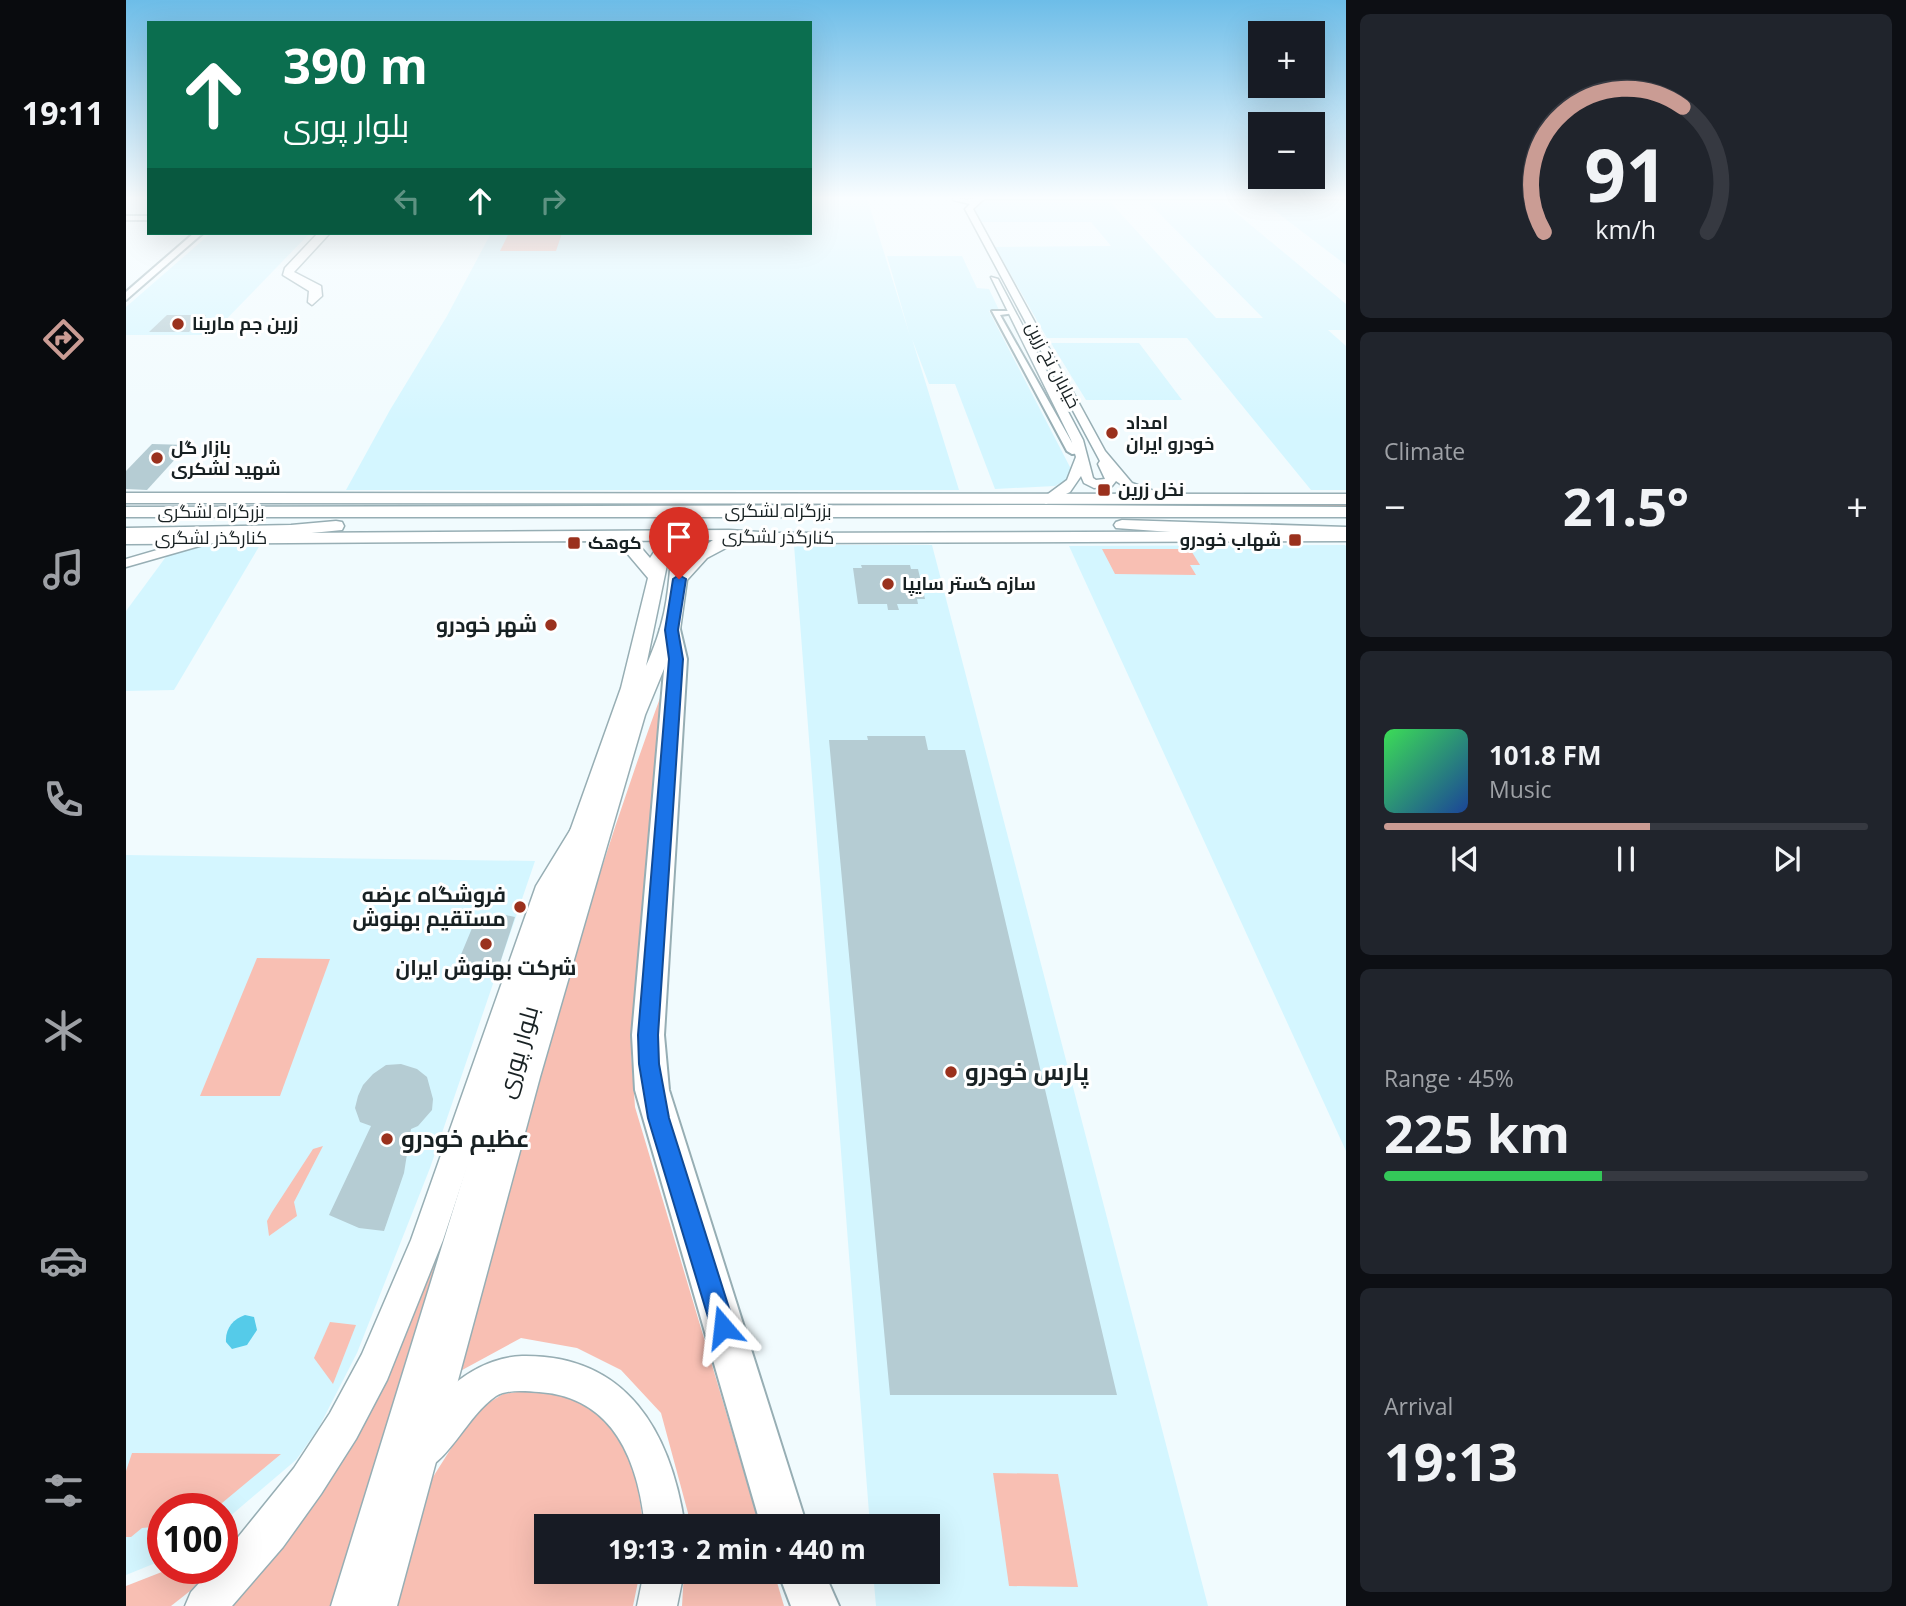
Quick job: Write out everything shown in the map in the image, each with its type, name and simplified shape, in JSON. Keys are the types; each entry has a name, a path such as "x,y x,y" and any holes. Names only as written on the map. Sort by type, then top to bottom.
{"highway":[{"path":"671,630 676,659 648,1035 652,1090 780,1514"},
{"path":"806,1584 815,1606"}],"main road":[{"path":"126,283 140,271"},
{"path":"126,297 156,271"},
{"name":"کنارگذر لشگری","path":"126,498 813,500"},
{"path":"813,500 1048,505 1170,499 1346,499"},
{"name":"بزرگراه لشگری","path":"126,512 1048,505 1346,512"},
{"path":"1102,522 1198,530 1346,534"},
{"name":"بزرگراه لشگری","path":"126,524 1346,522"},
{"path":"126,533 291,530 363,524"},
{"name":"کنارگذر لشگری","path":"126,539 1346,534"},
{"path":"572,537 620,543 632,548 668,578 719,543 776,538"},
{"name":"بلوار پوری","path":"377,1606 526,1077 635,715 671,630 668,578"},
{"name":"بلوار پوری","path":"351,1606 582,831 668,578"},
{"path":"205,1606 253,1554 293,1500 325,1455 359,1397 416,1272 548,886 582,831"},
{"path":"421,1453 444,1422 475,1392 499,1376 533,1373 558,1375 583,1383 619,1410 641,1437 656,1477 663,1514"},
{"path":"657,1606 662,1584"}],"street":[{"path":"291,271 287,275 313,290 312,302 318,296 317,286 290,276 291,271"},
{"name":"خیابان نخ زرین","path":"991,271 1077,440 1077,453 1088,480 1102,485 1108,483 1111,479 1099,451 1003,271"},
{"path":"1011,313 995,313 1077,453 1073,482 1048,505"},
{"name":"خیابان نخ زرین","path":"1099,451 1123,483 1142,493 1170,499"},
{"path":"126,563 212,538"}],"shaded area":[{"path":"167,271 273,271 211,335 126,335 126,307"},
{"path":"471,271 890,271 910,336 891,271 969,271 977,288 989,289 999,310 989,311 1071,469 1066,480 1055,486 995,489 955,384 929,384 912,339 959,490 346,490 390,410"},
{"path":"1009,271 1173,271 1216,318 1263,318 1216,271 1306,271 1346,304 1346,330 1328,330 1346,346 1346,490 1311,490 1187,338 1047,338"},
{"path":"1051,343 1139,343 1182,400 1086,400"},
{"path":"1346,501 1346,506 1009,506 964,503"},
{"path":"260,545 174,690 126,691 126,611 168,554 201,546"},
{"name":"پارس خودرو","path":"794,545 932,545 1208,1606 876,1606 874,1584 940,1584 940,1514 869,1514"},
{"name":"شهاب خودرو","path":"1069,546 1346,546 1346,1151"},
{"path":"1102,549 1190,549 1200,565 1190,565 1196,575 1115,574"},
{"path":"664,687 631,1052 635,1107 756,1514 688,1514 661,1413 621,1370 577,1348 521,1338 453,1375 578,943"},
{"path":"126,855 535,861 430,1168 357,1353 318,1429 296,1460 238,1509 238,1493 147,1493 147,1566 126,1575"},
{"path":"542,927 345,1606 220,1606 318,1494"},
{"path":"257,958 330,959 280,1096 200,1096"},
{"path":"323,1146 294,1202 297,1216 269,1236 267,1221 272,1212 313,1149"},
{"path":"330,1322 356,1325 333,1384 314,1358"},
{"path":"544,1388 565,1391 586,1398 614,1423 630,1454 642,1514 534,1514 534,1584 638,1584 633,1606 392,1606 421,1496 474,1412 503,1394"},
{"path":"132,1453 281,1454 234,1493 147,1493 147,1528 142,1528 131,1537 126,1537 126,1471"},
{"path":"993,1473 1058,1474 1078,1587 1009,1586"},
{"path":"147,1578 147,1584 197,1584 171,1606 126,1606 126,1586"},
{"path":"683,1584 778,1584 784,1606 682,1606"}],"water":[{"path":"245,1315 254,1317 257,1330 247,1345 232,1349 226,1342 228,1329 233,1322"}],"building":[{"name":"زرین جم مارینا","path":"167,315 206,315 189,332 149,332"},
{"name":"بازار گل شهید لشکری","path":"152,444 188,445 147,490 126,489 126,471"},
{"name":"سازه گستر سایپا","path":"861,565 910,565 911,569 918,569 925,599 917,599 918,604 897,604 899,610 888,610 887,604 858,604 853,568 862,568"},
{"name":"پارس خودرو","path":"867,736 925,736 928,750 965,750 1117,1395 890,1395 829,740 868,740"},
{"name":"شرکت بهنوش ایران","path":"501,914 515,917 499,966 484,964 480,972 455,969 475,921 497,924"},
{"name":"عظیم خودرو","path":"401,1064 417,1069 427,1077 433,1099 432,1110 418,1126 411,1129 404,1173 384,1231 359,1228 329,1215 371,1126 360,1122 355,1108 358,1096 373,1074 386,1065"}],"place":[{"name":"زرین جم مارینا","path":"178,324"},
{"name":"امداد خودرو ایران","path":"1112,433"},
{"name":"بازار گل شهید لشکری","path":"157,458"},
{"name":"نخل زرین","path":"1104,490"},
{"name":"شهاب خودرو","path":"1295,540"},
{"name":"کوهک","path":"574,543"},
{"name":"سازه گستر سایپا","path":"888,584"},
{"name":"شهر خودرو","path":"551,625"},
{"name":"فروشگاه عرضه مستقیم بهنوش","path":"520,907"},
{"name":"شرکت بهنوش ایران","path":"486,944"},
{"name":"پارس خودرو","path":"951,1072"},
{"name":"عظیم خودرو","path":"387,1139"}],"route":[{"path":"679,579 671,630 676,659 648,1035 649,1064 652,1090 669,1155 723,1327"}]}
